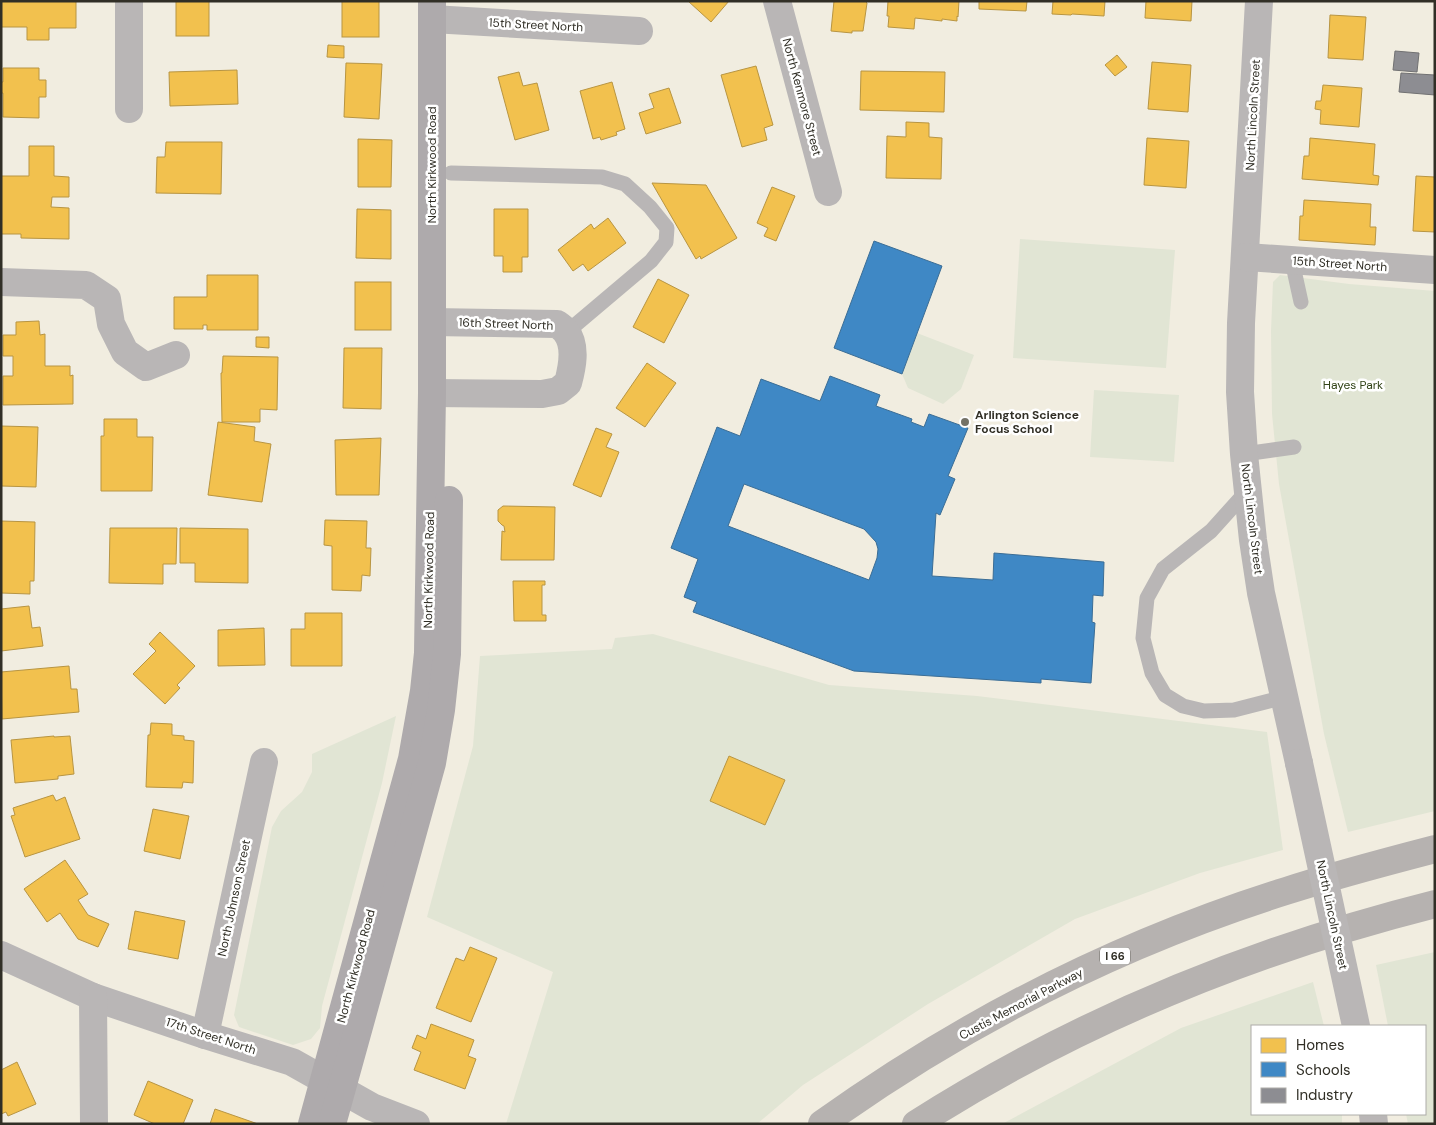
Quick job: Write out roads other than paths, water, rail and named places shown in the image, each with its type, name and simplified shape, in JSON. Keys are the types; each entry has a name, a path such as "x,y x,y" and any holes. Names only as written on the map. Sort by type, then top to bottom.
{"highway":[{"name":"Custis Memorial Parkway","path":"822,1124 869,1091 982,1023 1066,978 1111,958 1286,890 1435,849"},
{"path":"916,1124 947,1104 1027,1059 1154,998 1237,965 1287,948 1368,922 1435,904"}],"main road":[{"name":"North Kirkwood Road","path":"441,322 451,173 442,10"},
{"name":"North Kirkwood Road","path":"332,1124 333,1085 412,759 424,691 428,653 441,393 442,10"},
{"name":"North Kirkwood Road","path":"312,1124 333,1085"}],"street":[{"path":"128,109 129,1"},
{"name":"North Kenmore Street","path":"777,1 828,192"},
{"name":"North Lincoln Street","path":"1259,1 1241,323 1240,392 1247,490 1261,593 1356,1025"},
{"name":"15th Street North","path":"442,10 639,31"},
{"name":"15th Street North","path":"1246,258 1435,270"},
{"path":"1,282 86,284 107,299 111,324 125,352 146,367 176,355"},
{"name":"16th Street North","path":"441,322 557,324 567,332 572,345 572,368 568,383 558,391 542,394 441,393"},
{"name":"North Johnson Street","path":"205,1035 264,762"},
{"name":"17th Street North","path":"1,956 93,997 292,1062 372,1107 416,1124"},
{"path":"93,997 94,1124"}],"lane":[{"path":"451,173 602,177 625,184 650,207 667,228 666,242 651,261 567,332"},
{"path":"1292,261 1302,302"},
{"path":"1244,454 1294,447"},
{"path":"1247,490 1211,531 1163,570 1147,598 1143,638 1152,673 1160,688 1165,695 1183,706 1204,711 1234,710 1284,697"}],"place":[{"name":"Arlington Science Focus School","path":"965,422"}],"park label":[{"name":"Hayes Park","path":"1353,385"}]}
